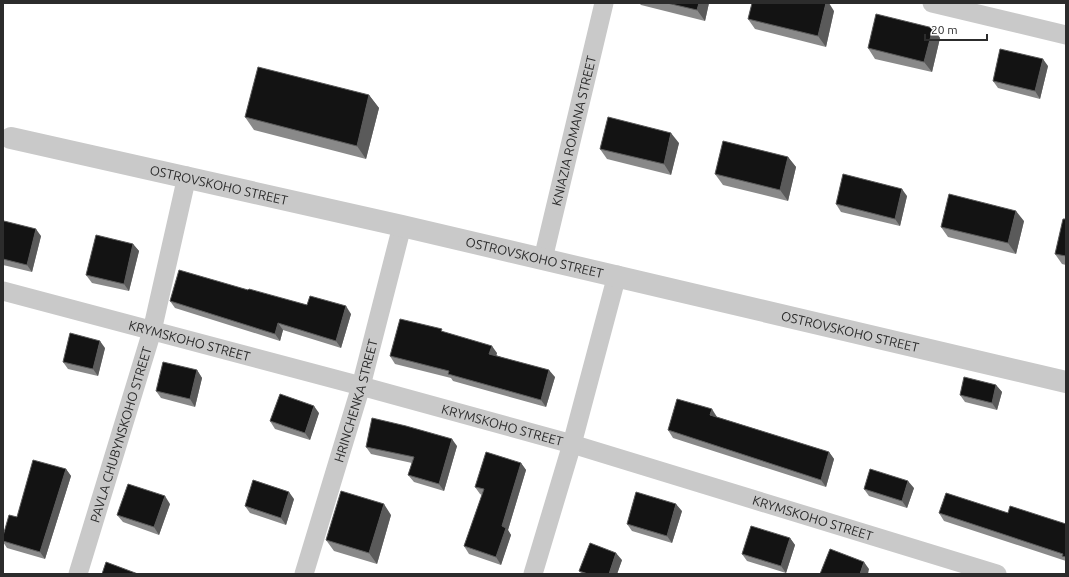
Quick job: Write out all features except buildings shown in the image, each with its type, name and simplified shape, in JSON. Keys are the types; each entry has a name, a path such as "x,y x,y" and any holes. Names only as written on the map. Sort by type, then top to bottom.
{"street":[{"name":"KNIAZIA ROMANA STREET","path":"543,259 604,3"},
{"path":"932,3 1066,35"},
{"name":"OSTROVSKOHO STREET","path":"6,142 187,176 1066,382"},
{"name":"PAVLA CHUBYNSKOHO STREET","path":"78,574 152,331 187,176"},
{"name":"HRINCHENKA STREET","path":"304,574 361,386 402,226"},
{"path":"533,574 572,444 617,276"},
{"name":"KRYMSKOHO STREET","path":"3,291 361,386 572,444 997,574"}]}
